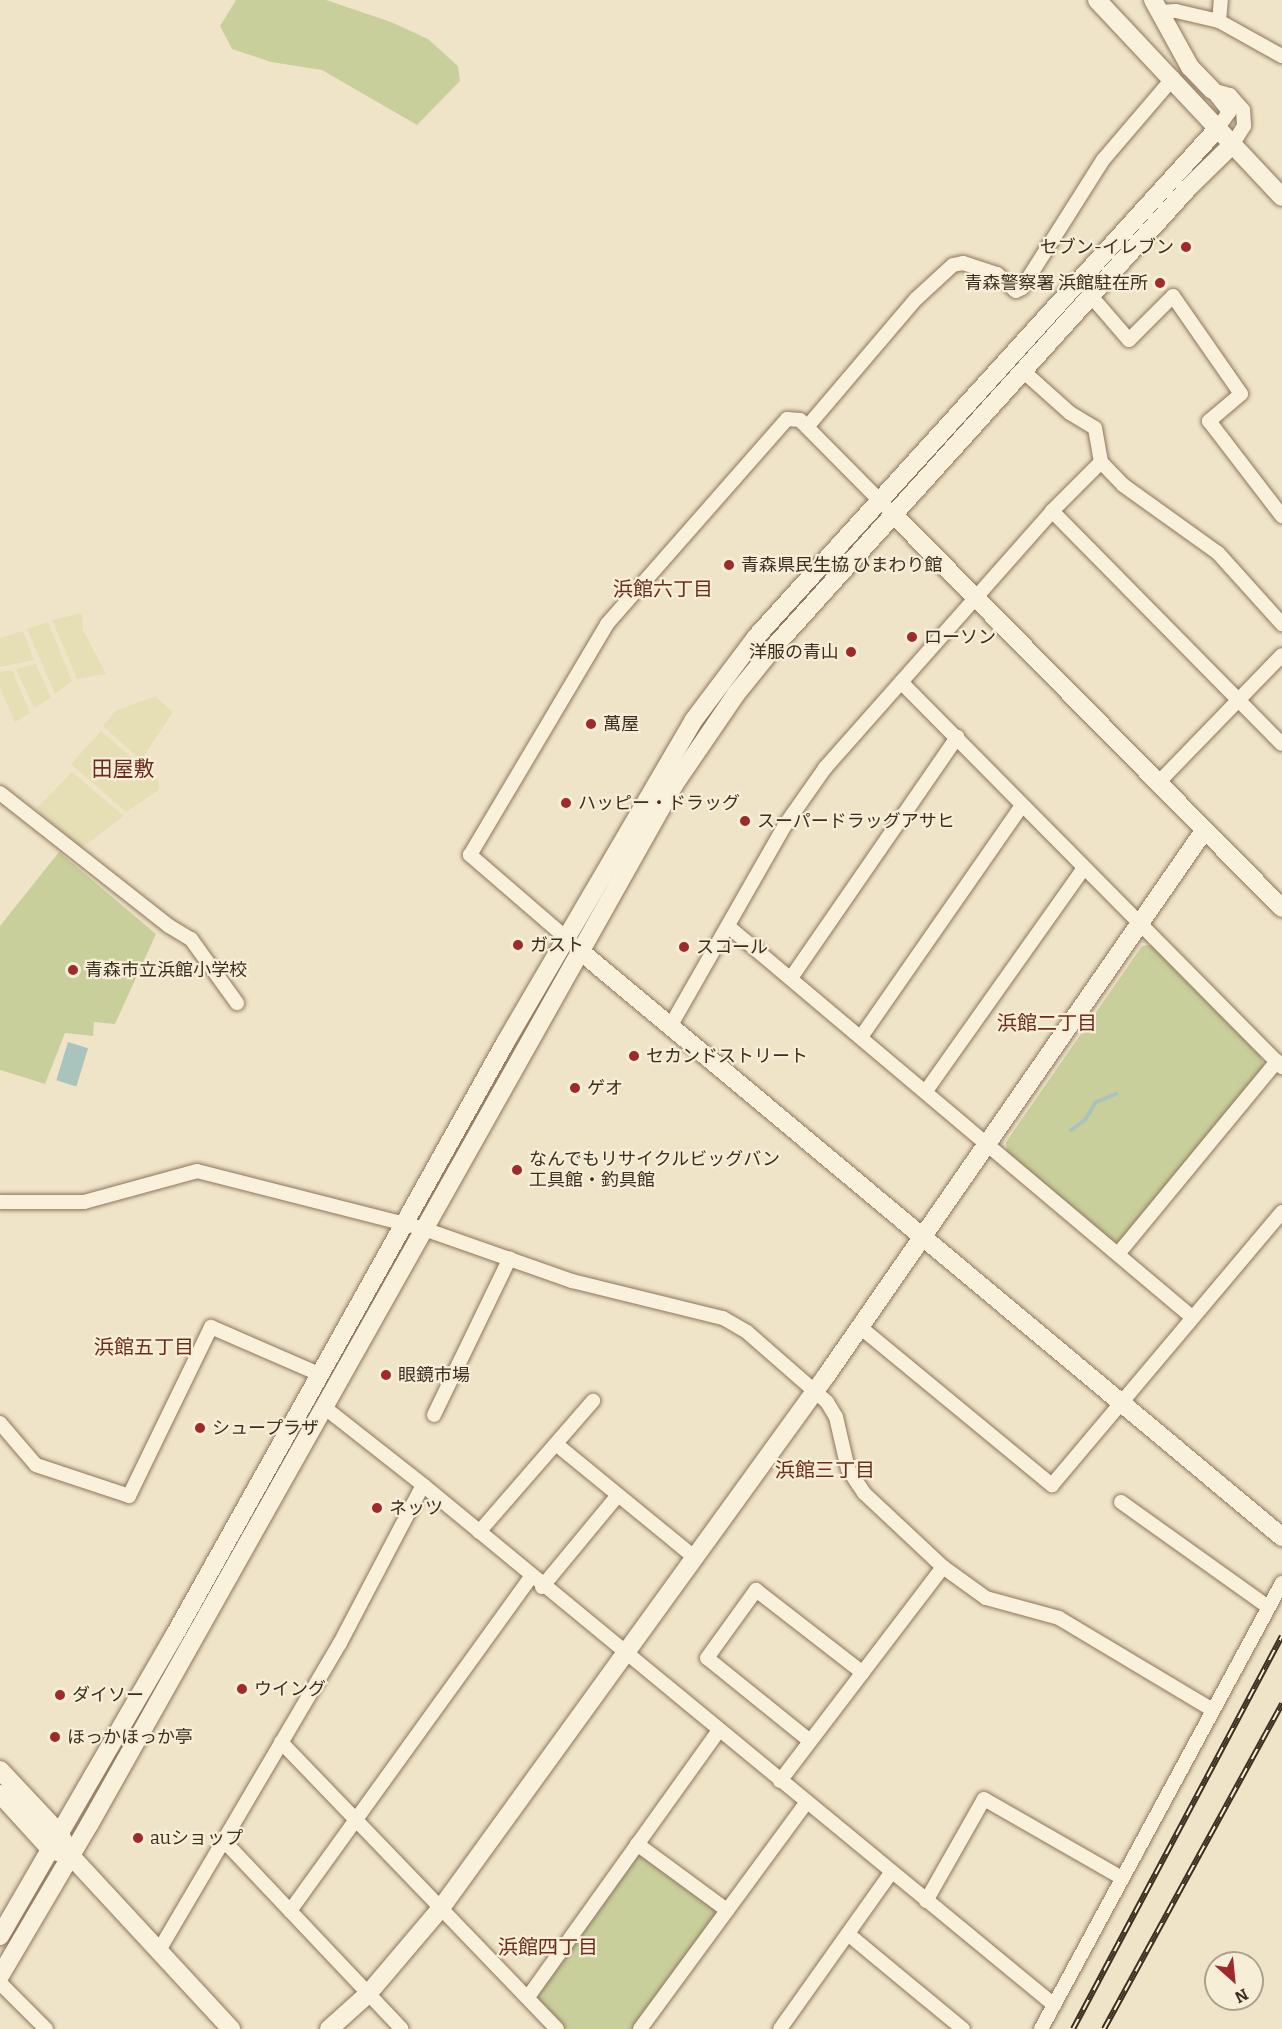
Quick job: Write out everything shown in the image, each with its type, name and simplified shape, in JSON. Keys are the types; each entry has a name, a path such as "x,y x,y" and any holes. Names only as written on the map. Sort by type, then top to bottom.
{"street":[{"path":"1097,0 1173,78 1282,197"},
{"path":"1219,21 1221,0"},
{"path":"1156,6 1219,21 1282,56"},
{"path":"0,1976 71,1856 424,1229 693,721 756,637 1218,128 1229,112 1190,67 1156,6"},
{"path":"807,427 916,299 953,265 963,263 997,274 1016,291 1022,288 1103,160 1173,78"},
{"path":"0,1936 56,1842 404,1224 573,944 674,785 736,694 1023,371 1232,145 1244,126 1243,110 1230,95 1212,90"},
{"path":"1091,296 1129,340 1173,296 1241,394 1209,421 1282,516"},
{"path":"1023,371 1070,413 1095,428 1101,462 1123,485 1218,553 1282,624"},
{"path":"1282,908 807,427 793,418 782,423 607,624 470,855 573,944 1282,1537"},
{"path":"671,1025 729,927 785,825 825,768 1052,511 1101,462"},
{"path":"1052,511 1282,744"},
{"path":"1158,783 1282,655"},
{"path":"901,682 1279,1064 1118,1254"},
{"path":"791,978 957,737"},
{"path":"0,793 169,926 191,939 237,1003"},
{"path":"861,1037 1022,805"},
{"path":"329,2029 368,1994 441,1908 814,1392 1204,831"},
{"path":"926,1092 1084,868"},
{"path":"729,927 1192,1317"},
{"path":"0,1202 84,1202 197,1171 424,1229 572,1281 723,1318 747,1332 814,1392 836,1417 848,1469 864,1493 943,1568 986,1598 1059,1618 1211,1709"},
{"path":"860,1327 1052,1485 1282,1212"},
{"path":"434,1415 510,1258"},
{"path":"0,1424 36,1465 129,1496 211,1327 319,1374"},
{"path":"479,1532 593,1401"},
{"path":"324,1407 423,1485 542,1587 625,1652 1054,2005"},
{"path":"556,1444 694,1557"},
{"path":"159,1952 340,1643 423,1485"},
{"path":"542,1587 618,1495"},
{"path":"1121,1502 1269,1608"},
{"path":"780,1781 943,1568"},
{"path":"290,1911 531,1577"},
{"path":"1041,2029 1211,1709 1282,1583"},
{"path":"810,1741 707,1658 756,1590 863,1673"},
{"path":"528,1997 719,1730"},
{"path":"280,1742 557,2029"},
{"path":"0,1770 56,1842"},
{"path":"0,1794 71,1856 231,2029"},
{"path":"926,1901 984,1799 1122,1878"},
{"path":"640,2029 806,1803"},
{"path":"225,1842 402,2029"},
{"path":"636,1844 727,1910"},
{"path":"780,2029 891,1873"},
{"path":"848,1934 954,2026"},
{"path":"0,1983 46,2029"}],"shaded area":[{"path":"82,613 83,630 106,674 77,679 52,620"},
{"path":"48,622 72,681 55,694 27,629"},
{"path":"23,631 34,660 0,667 0,638"},
{"path":"36,664 51,698 34,708 16,669"},
{"path":"12,670 30,713 15,722 0,688 0,672"},
{"path":"155,696 173,712 141,760 103,726 115,711"},
{"path":"101,731 159,782 159,790 126,812 71,764"},
{"path":"72,772 124,816 81,848 36,809"}],"green space":[{"path":"236,0 326,0 391,22 428,39 458,66 460,81 417,125 322,70 271,62 232,49 220,26"},
{"name":"青森市立浜館小学校","path":"59,852 156,934 115,1024 94,1022 93,1036 65,1033 45,1084 0,1070 0,926"},
{"path":"1151,945 1260,1056 1264,1066 1121,1241 1111,1242 1007,1153 1006,1142 1142,946"},
{"path":"644,1856 715,1908 716,1914 632,2029 566,2029 538,2000 539,1992 636,1857"}],"water":[{"path":"68,1042 88,1048 76,1086 56,1080"}],"waterway":[{"path":"1071,1130 1085,1120 1096,1102 1116,1094"}],"railway":[{"path":"1073,2029 1282,1636"},
{"path":"1104,2029 1282,1704"}],"place":[{"name":"セブン-イレブン","path":"1186,247"},
{"name":"青森警察署 浜館駐在所","path":"1160,283"},
{"name":"青森県民生協 ひまわり館","path":"729,565"},
{"name":"ローソン","path":"912,637"},
{"name":"洋服の青山","path":"851,652"},
{"name":"萬屋","path":"591,724"},
{"name":"ハッピー・ドラッグ","path":"566,803"},
{"name":"スーパードラッグアサヒ","path":"745,821"},
{"name":"ガスト","path":"518,945"},
{"name":"スコール","path":"684,947"},
{"name":"青森市立浜館小学校","path":"73,970"},
{"name":"セカンドストリート","path":"634,1056"},
{"name":"ゲオ","path":"575,1088"},
{"name":"なんでもリサイクルビッグバン 工具館・釣具館","path":"517,1170"},
{"name":"眼鏡市場","path":"386,1375"},
{"name":"シュープラザ","path":"200,1428"},
{"name":"ネッツ","path":"377,1508"},
{"name":"ウイング","path":"242,1689"},
{"name":"ダイソー","path":"60,1695"},
{"name":"ほっかほっか亭","path":"55,1737"},
{"name":"auショップ","path":"138,1838"}],"district":[{"name":"浜館六丁目","path":"663,589"},
{"name":"田屋敷","path":"123,769"},
{"name":"浜館二丁目","path":"1047,1023"},
{"name":"浜館五丁目","path":"144,1347"},
{"name":"浜館三丁目","path":"825,1470"},
{"name":"浜館四丁目","path":"548,1947"}]}
